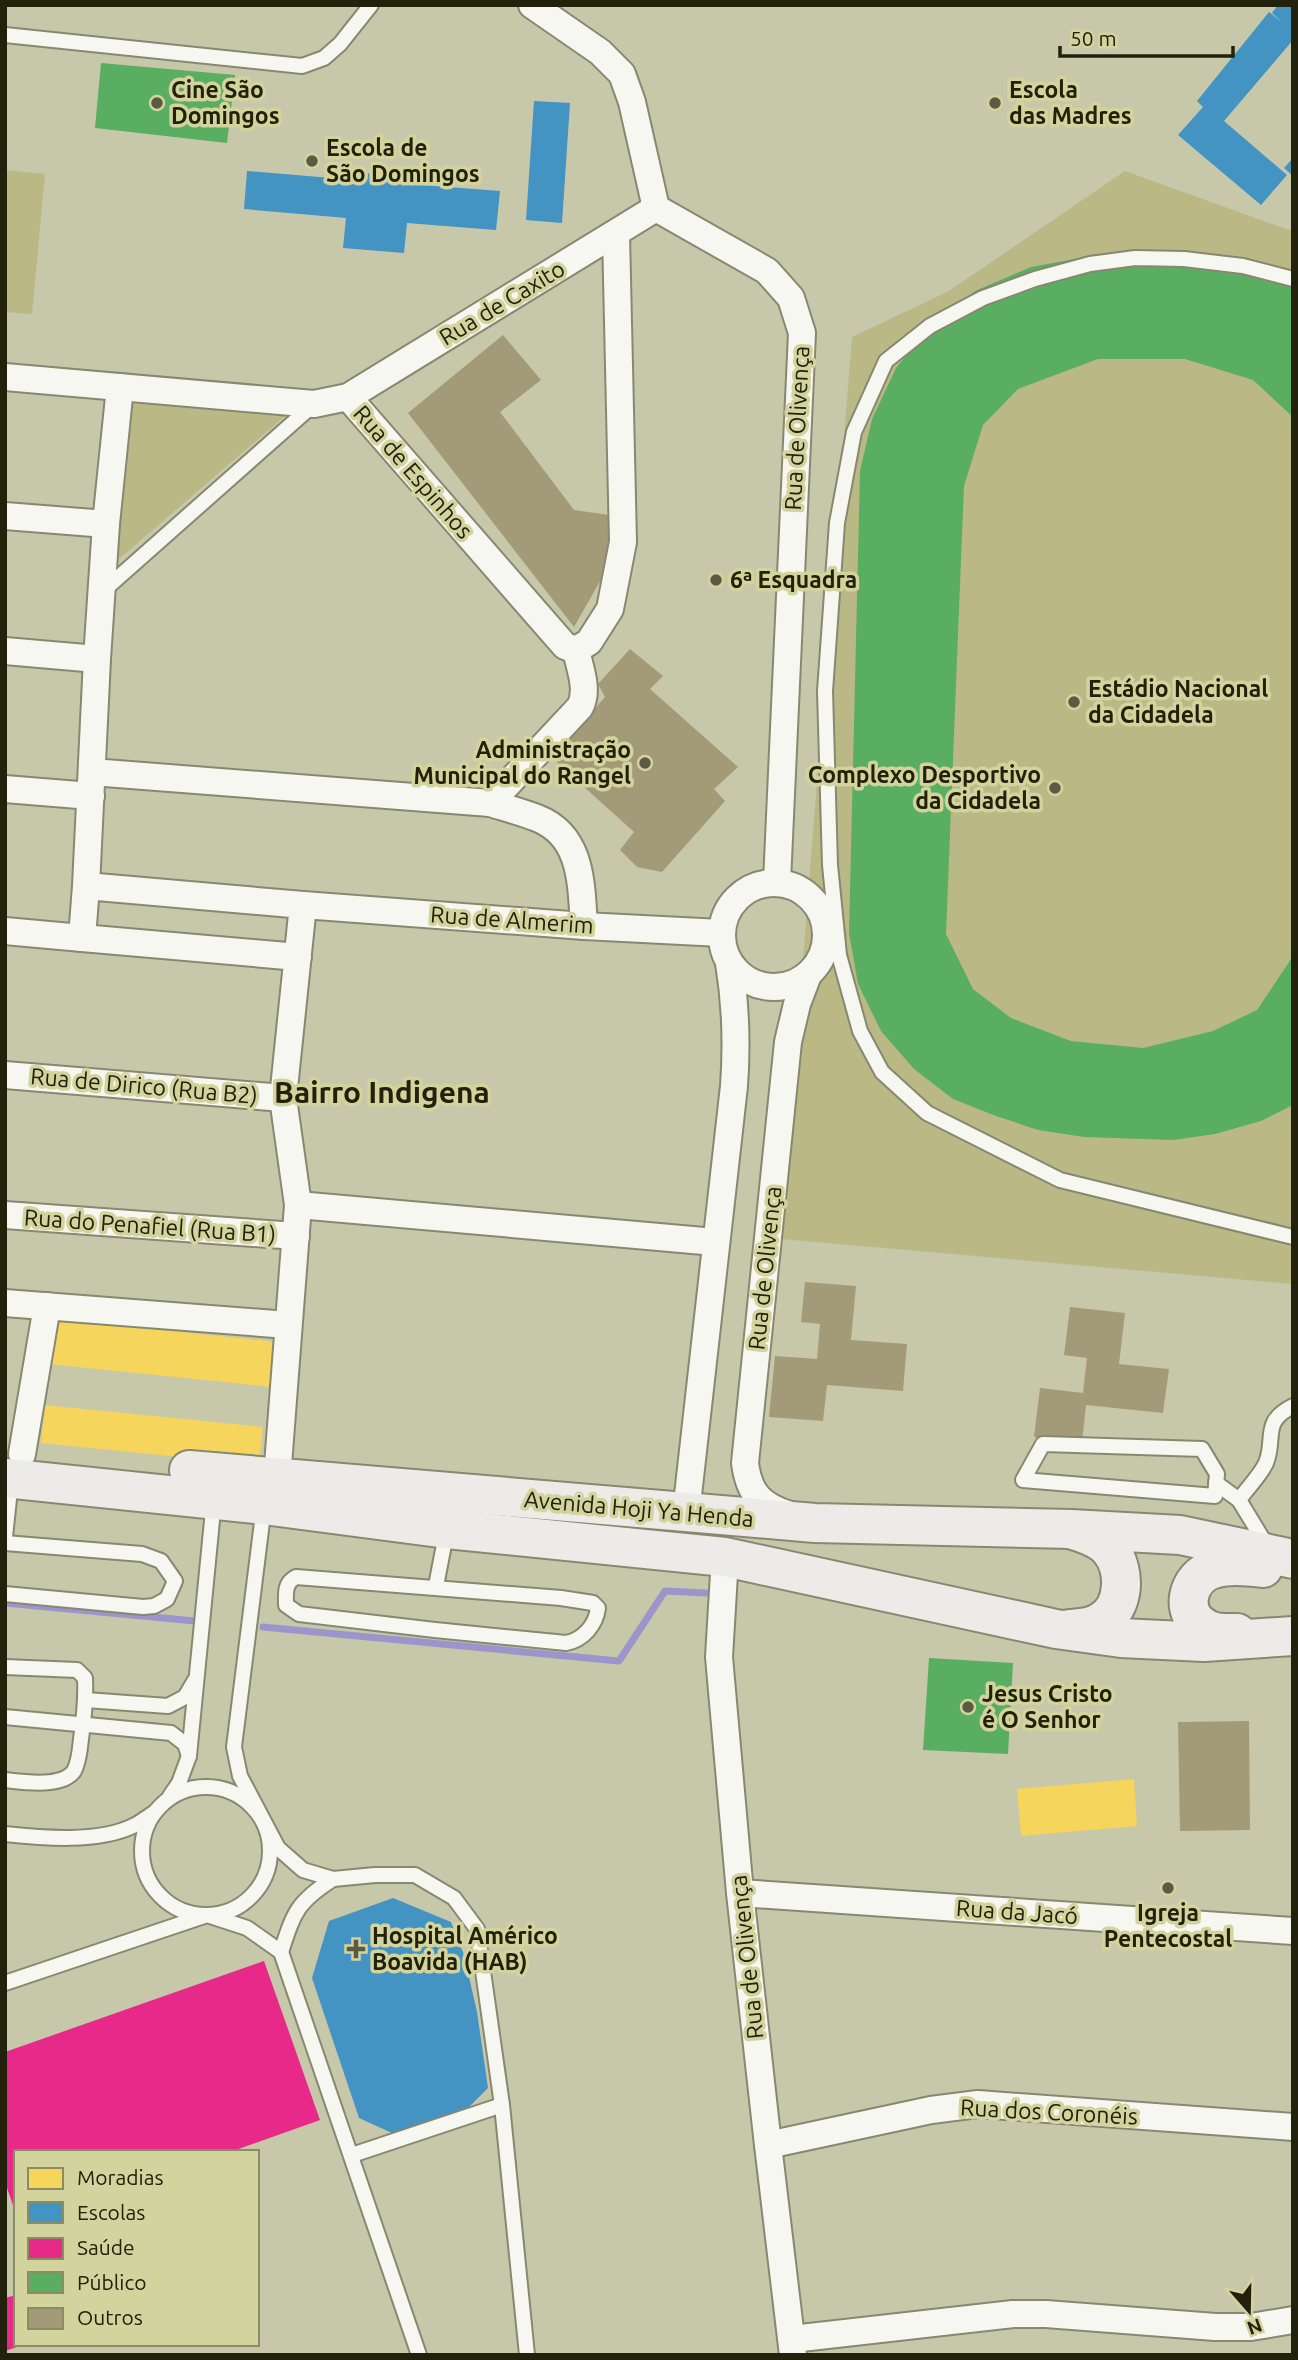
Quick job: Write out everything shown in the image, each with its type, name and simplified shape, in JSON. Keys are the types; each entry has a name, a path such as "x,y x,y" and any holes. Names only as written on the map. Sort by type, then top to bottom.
{"main road":[{"name":"Avenida Hoji Ya Henda","path":"11,1466 271,1491 686,1513 815,1523 1071,1529 1180,1535 1286,1561"},
{"name":"Avenida Hoji Ya Henda","path":"11,1466 214,1499 271,1491 447,1529 725,1557 1056,1629"},
{"path":"1056,1629 1088,1627 1103,1621 1115,1609 1120,1595 1121,1575 1111,1551 1095,1537 1071,1529"},
{"path":"1286,1561 1214,1568 1201,1576 1193,1586 1188,1607 1196,1622 1206,1630 1293,1635"},
{"path":"1056,1629 1154,1641 1204,1642 1293,1635"}],"street":[{"path":"550,10 622,74 632,102 656,208"},
{"name":"Rua de Caxito","path":"348,397 656,208"},
{"name":"Rua de Olivença","path":"656,208 767,271 791,298 802,333 777,882"},
{"path":"490,803 580,707 585,698 576,650 589,642 610,609 623,542 615,234"},
{"name":"Rua de Espinhos","path":"5,377 314,404 348,397 565,646 576,650"},
{"path":"82,938 106,524 120,387"},
{"path":"5,516 106,524"},
{"path":"5,651 97,659"},
{"path":"5,789 92,784 490,803 540,818 558,830 570,844 578,863 584,926"},
{"path":"686,1513 737,1043 736,1001 729,963 722,946 724,918 731,904 744,891 761,884 777,882 802,890 821,910 827,933 825,950 817,966 808,975 784,986 764,986 752,983 729,963"},
{"name":"Rua de Almerim","path":"86,886 584,926 721,933"},
{"path":"271,1491 298,1205 283,1098 303,905"},
{"path":"5,931 298,957"},
{"name":"Rua de Olivença","path":"808,975 797,1004 788,1042 746,1463 747,1480 764,1504 774,1510 815,1523"},
{"name":"Rua de Dirico (Rua B2)","path":"5,1075 283,1098"},
{"path":"298,1205 715,1242"},
{"name":"Rua do Penafiel (Rua B1)","path":"5,1215 296,1236"},
{"path":"5,1303 288,1325"},
{"path":"11,1466 47,1306"},
{"name":"Rua de Olivença","path":"725,1557 719,1657 740,1894 793,2347"},
{"name":"Rua da Jacó","path":"740,1894 1293,1931"},
{"name":"Rua dos Coronéis","path":"768,2145 931,2110 978,2104 1293,2127"},
{"path":"793,2347 1013,2314 1227,2327 1251,2327 1293,2320"}],"lane":[{"path":"5,35 302,66 324,58 340,44 370,5"},
{"path":"1293,279 1243,266 1184,259 1135,258 1090,264 1035,279 983,298 930,326 886,361 854,432 837,523 825,691 830,865 839,955 860,1031 882,1072 927,1113 1060,1180 1293,1237"},
{"path":"102,592 314,404"},
{"path":"1239,1500 1266,1463 1272,1424 1279,1414 1293,1406"},
{"path":"1043,1444 1202,1449 1217,1474 1216,1483 1215,1496 1023,1480 1043,1444"},
{"path":"5,1537 11,1466"},
{"path":"1216,1483 1239,1500 1286,1561"},
{"path":"271,1491 234,1747 240,1776 278,1848 303,1870 333,1879 415,1875 454,1898 477,1929 502,2105 527,2355"},
{"path":"5,1835 37,1838 96,1836 132,1827 156,1811 179,1783 189,1756 214,1499"},
{"path":"436,1586 447,1529"},
{"path":"5,1543 142,1554 161,1561 175,1581 167,1600 154,1606 143,1607 5,1594"},
{"path":"296,1577 436,1586 593,1603 598,1608 597,1616 577,1641 566,1643 299,1614 286,1605 287,1585 296,1577"},
{"path":"5,1667 77,1670 85,1678 86,1700 79,1756 73,1773 42,1783 5,1780"},
{"path":"86,1700 167,1706 185,1697 199,1672"},
{"path":"5,1717 171,1733 185,1744 189,1756"},
{"path":"5,1983 207,1915 229,1911 248,1899 263,1881 269,1866 271,1842 260,1815 244,1798 226,1789 187,1789 168,1799"},
{"path":"156,1811 145,1830 142,1848 144,1870 155,1890 174,1906 185,1911 247,1928 281,1952 419,2355"},
{"path":"281,1952 292,1918 309,1894 333,1879"},
{"path":"352,2155 502,2105"}],"shaded area":[{"path":"5,170 45,174 32,314 5,312"},
{"name":"Complexo Desportivo da Cidadela","path":"1125,171 1289,230 1293,227 1293,1284 781,1239 852,337 949,291"},
{"path":"134,400 285,416 112,565"}],"building: Moradias":[{"path":"52,1319 278,1342 274,1387 48,1364"},
{"path":"45,1405 263,1427 259,1465 41,1443"},
{"path":"1134,1779 1137,1826 1021,1836 1017,1789"}],"building: Escolas":[{"path":"1278,5 1293,5 1293,40 1224,121 1287,175 1261,205 1178,135 1203,107 1197,101 1269,12 1283,23 1272,13"},
{"path":"534,101 570,103 562,223 526,220"},
{"path":"1293,158 1293,176 1284,168"},
{"path":"247,171 343,179 343,171 422,178 422,185 500,191 496,230 407,223 404,253 343,248 346,218 244,209"},
{"path":"393,1898 451,1922 464,1955 477,2012 488,2088 469,2107 392,2133 359,2118 312,1978 329,1921"}],"building: Saúde":[{"path":"264,1961 320,2120 236,2150 14,2150 14,2208 5,2182 5,2052"},
{"path":"14,2296 14,2346 20,2346 5,2351 5,2298"}],"building: Público":[{"path":"101,63 235,75 227,143 95,128"},
{"path":"1127,253 1230,267 1293,288 1293,417 1253,380 1185,359 1098,359 1018,389 983,425 964,486 946,934 973,989 1011,1018 1071,1041 1143,1048 1213,1031 1257,1010 1293,956 1293,1105 1261,1121 1215,1134 1173,1140 1084,1137 1038,1130 953,1099 914,1069 881,1031 858,984 849,933 860,471 872,419 896,368 930,326 975,291 1031,267"},
{"name":"Jesus Cristo é O Senhor","path":"929,1658 1013,1663 1008,1754 923,1750"}],"building: Outros":[{"path":"503,335 541,380 500,412 574,510 609,515 607,569 574,627 408,413"},
{"name":"Administração Municipal do Rangel","path":"630,649 663,676 650,689 738,767 714,789 725,801 662,872 637,867 620,850 634,832 552,758 605,697 598,684"},
{"path":"805,1282 856,1286 851,1340 907,1344 903,1391 827,1385 823,1421 769,1417 775,1356 817,1359 820,1324 801,1322"},
{"path":"1070,1307 1125,1313 1119,1364 1169,1369 1163,1413 1086,1405 1082,1442 1034,1437 1040,1388 1083,1393 1087,1358 1064,1355"},
{"path":"1249,1721 1250,1830 1180,1831 1178,1722"}],"waterway":[{"path":"263,1627 619,1661 665,1591 706,1593"},
{"path":"5,1603 195,1621"}],"place":[{"name":"Cine São Domingos","path":"157,103"},
{"name":"Escola das Madres","path":"995,103"},
{"name":"Escola de São Domingos","path":"312,161"},
{"name":"6ª Esquadra","path":"716,580"},
{"name":"Estádio Nacional da Cidadela","path":"1074,702"},
{"name":"Administração Municipal do Rangel","path":"645,763"},
{"name":"Complexo Desportivo da Cidadela","path":"1055,788"},
{"name":"Jesus Cristo é O Senhor","path":"968,1707"},
{"name":"Igreja Pentecostal","path":"1168,1888"},
{"name":"Hospital Américo Boavida (HAB)","path":"356,1949"}],"district":[{"name":"Bairro Indigena","path":"382,1093"}]}
